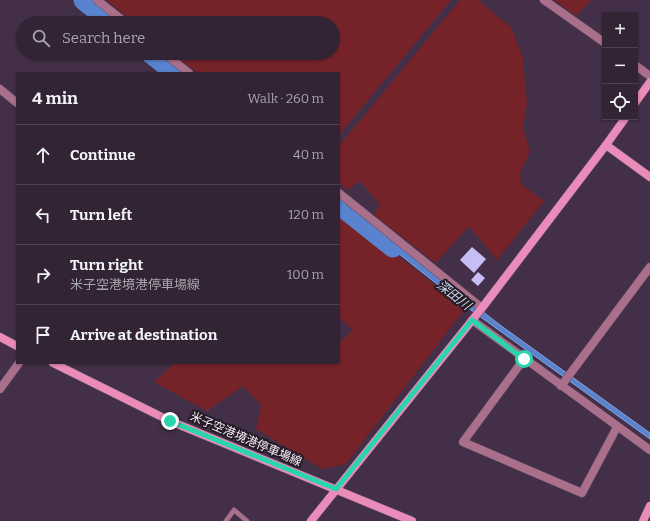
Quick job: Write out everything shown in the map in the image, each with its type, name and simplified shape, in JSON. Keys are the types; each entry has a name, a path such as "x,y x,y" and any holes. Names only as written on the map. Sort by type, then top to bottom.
{"street":[{"path":"97,0 117,16"},
{"path":"544,0 602,41"},
{"path":"173,60 188,72"},
{"path":"638,67 650,76"},
{"path":"638,100 650,82"},
{"path":"0,89 16,102"},
{"path":"311,521 482,308 624,120"},
{"path":"606,144 650,177"},
{"path":"340,194 482,308"},
{"path":"561,386 650,267"},
{"path":"472,320 650,450"},
{"path":"0,337 16,345"},
{"path":"524,359 463,442 582,493 617,427"},
{"path":"0,389 18,364"},
{"name":"米子空港境港停車場線","path":"55,364 170,421 412,521"},
{"path":"643,521 650,506"}],"lane":[{"path":"226,521 234,510 247,521"}],"shaded area":[{"path":"106,0 451,0 340,134 340,72 196,72 181,60 340,60 340,16 126,16"},
{"path":"460,0 478,0 511,27 523,58 527,104 523,128 530,151 520,173 521,184 544,201 497,260 469,226 436,263 374,215 380,205 360,181 347,190 340,183 340,145"},
{"path":"554,0 591,0 576,16"},
{"path":"340,210 465,309 346,464 322,469 256,429 261,405 243,386 207,411 154,382 174,364 340,364 340,342 353,330 340,319"}],"water":[{"path":"373,226 500,325 650,433 650,439 457,300 369,230"}],"building":[{"path":"472,247 486,259 474,273 460,260"},
{"path":"478,272 485,278 478,286 471,280"}],"waterway":[{"name":"深田川","path":"84,0 104,16"},
{"name":"深田川","path":"160,60 175,72"},
{"name":"深田川","path":"340,205 393,247"}],"route":[{"path":"170,421 336,489 472,320 524,359"}]}
